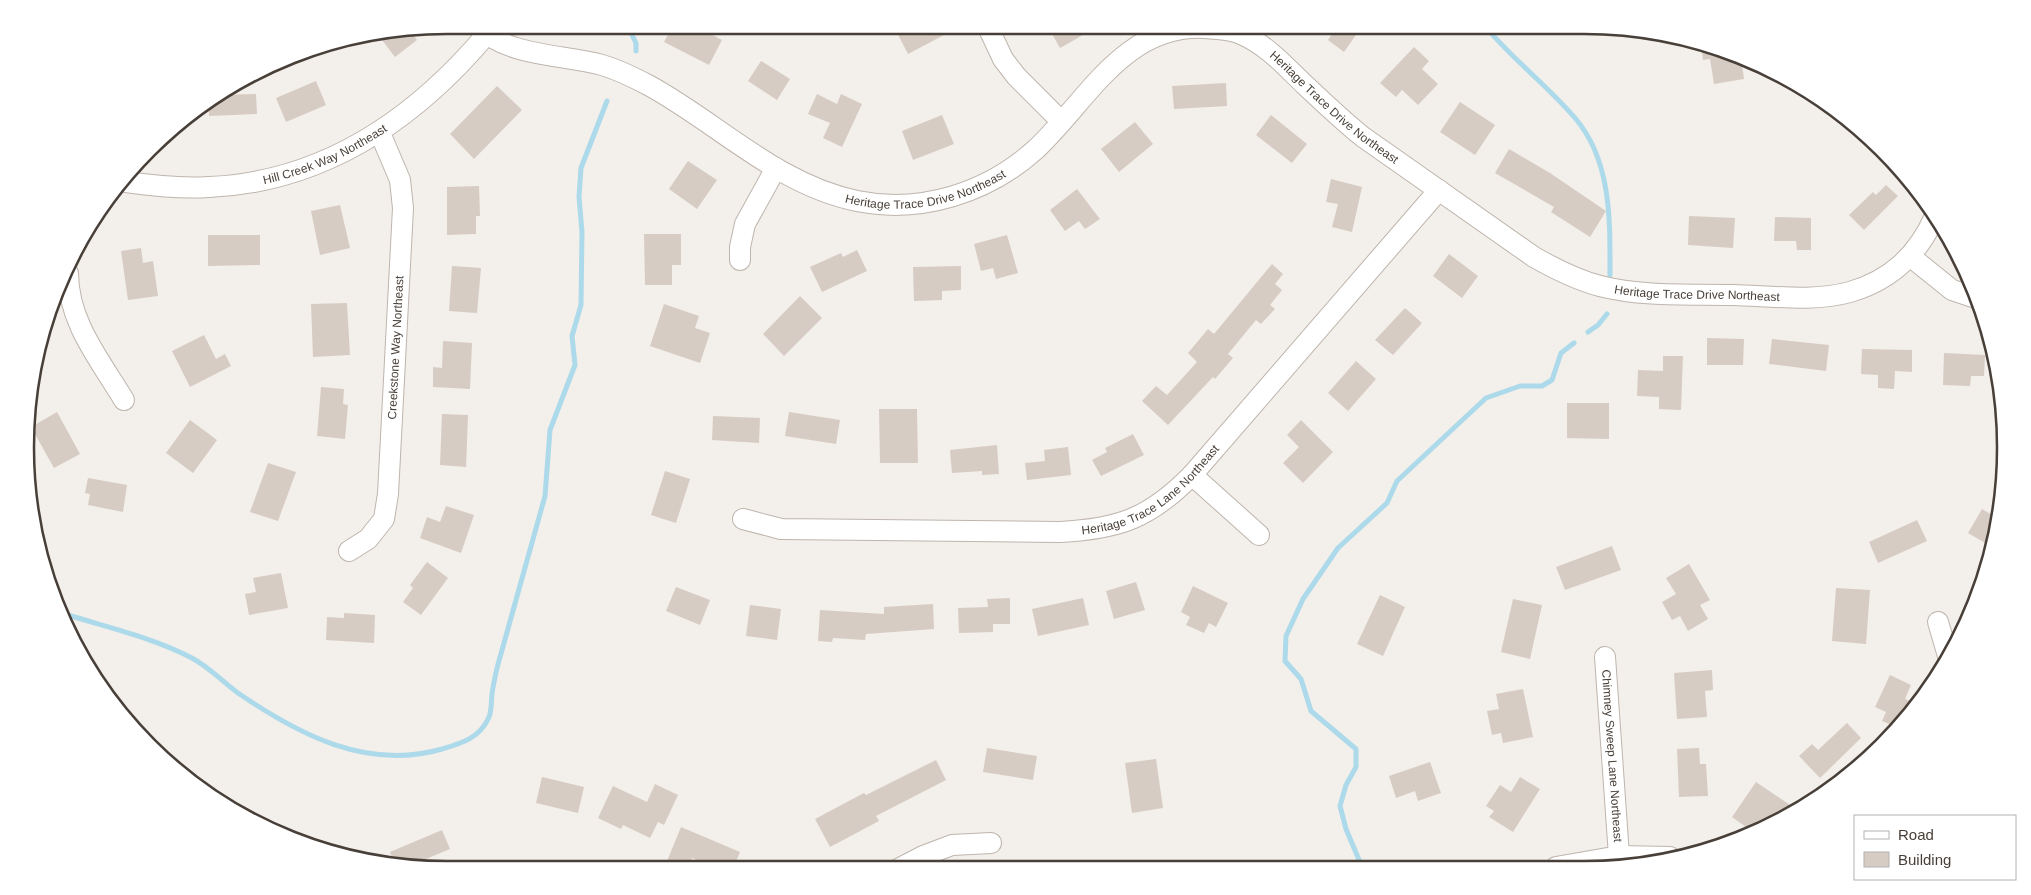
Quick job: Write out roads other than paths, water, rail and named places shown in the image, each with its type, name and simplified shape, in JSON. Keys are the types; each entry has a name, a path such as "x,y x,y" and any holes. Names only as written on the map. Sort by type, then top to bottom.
{"street":[{"name":"Hill Creek Way Northeast","path":"130,182 170,187 209,187 241,184 314,165 380,132 431,94 478,34"},
{"name":"Heritage Trace Drive Northeast","path":"490,34 527,50 605,66 637,79 667,96 776,168 814,187 835,196 893,205 929,202 965,193 1007,172 1035,150 1115,64 1133,48 1162,34"},
{"path":"991,34 1003,59 1016,76 1061,121"},
{"name":"Heritage Trace Drive Northeast","path":"1240,34 1271,52 1348,125 1534,258 1581,280 1600,286 1622,290 1806,296 1837,295 1878,280 1911,257 1925,237 1931,224"},
{"name":"Creekstone Way Northeast","path":"349,551 368,539 384,519 388,494 403,208 400,180 380,132"},
{"path":"740,260 740,246 745,224 776,168"},
{"name":"Heritage Trace Lane Northeast","path":"744,519 782,529 1060,532 1110,527 1130,520 1151,510 1173,495 1192,475 1439,190"},
{"path":"1911,257 1952,290 1968,295"},
{"path":"69,281 71,303 77,321 124,400"},
{"path":"1192,475 1258,535"},
{"path":"1938,622 1946,648"},
{"name":"Chimney Sweep Lane Northeast","path":"1605,656 1618,856"},
{"path":"913,861 952,845 991,843"},
{"path":"1591,861 1618,856 1646,857"}],"waterway":[{"path":"632,34 636,43 636,51"},
{"path":"1492,34 1575,118 1587,135 1596,153 1602,173 1609,213 1610,275"},
{"path":"69,615 144,638 190,657 261,708 309,735 334,745 360,752 414,755 457,744 470,739 481,730 490,714 497,668 545,496 550,430 575,365 572,336 581,305 582,232 579,197 581,168 607,101"},
{"path":"1588,332 1598,325 1607,314"},
{"path":"1359,861 1346,829 1340,806 1346,785 1356,767 1356,749 1311,711 1301,679 1285,661 1286,636 1303,599 1338,548 1387,503 1397,481 1486,398 1520,386 1542,386 1552,380 1561,353 1574,343"}]}
